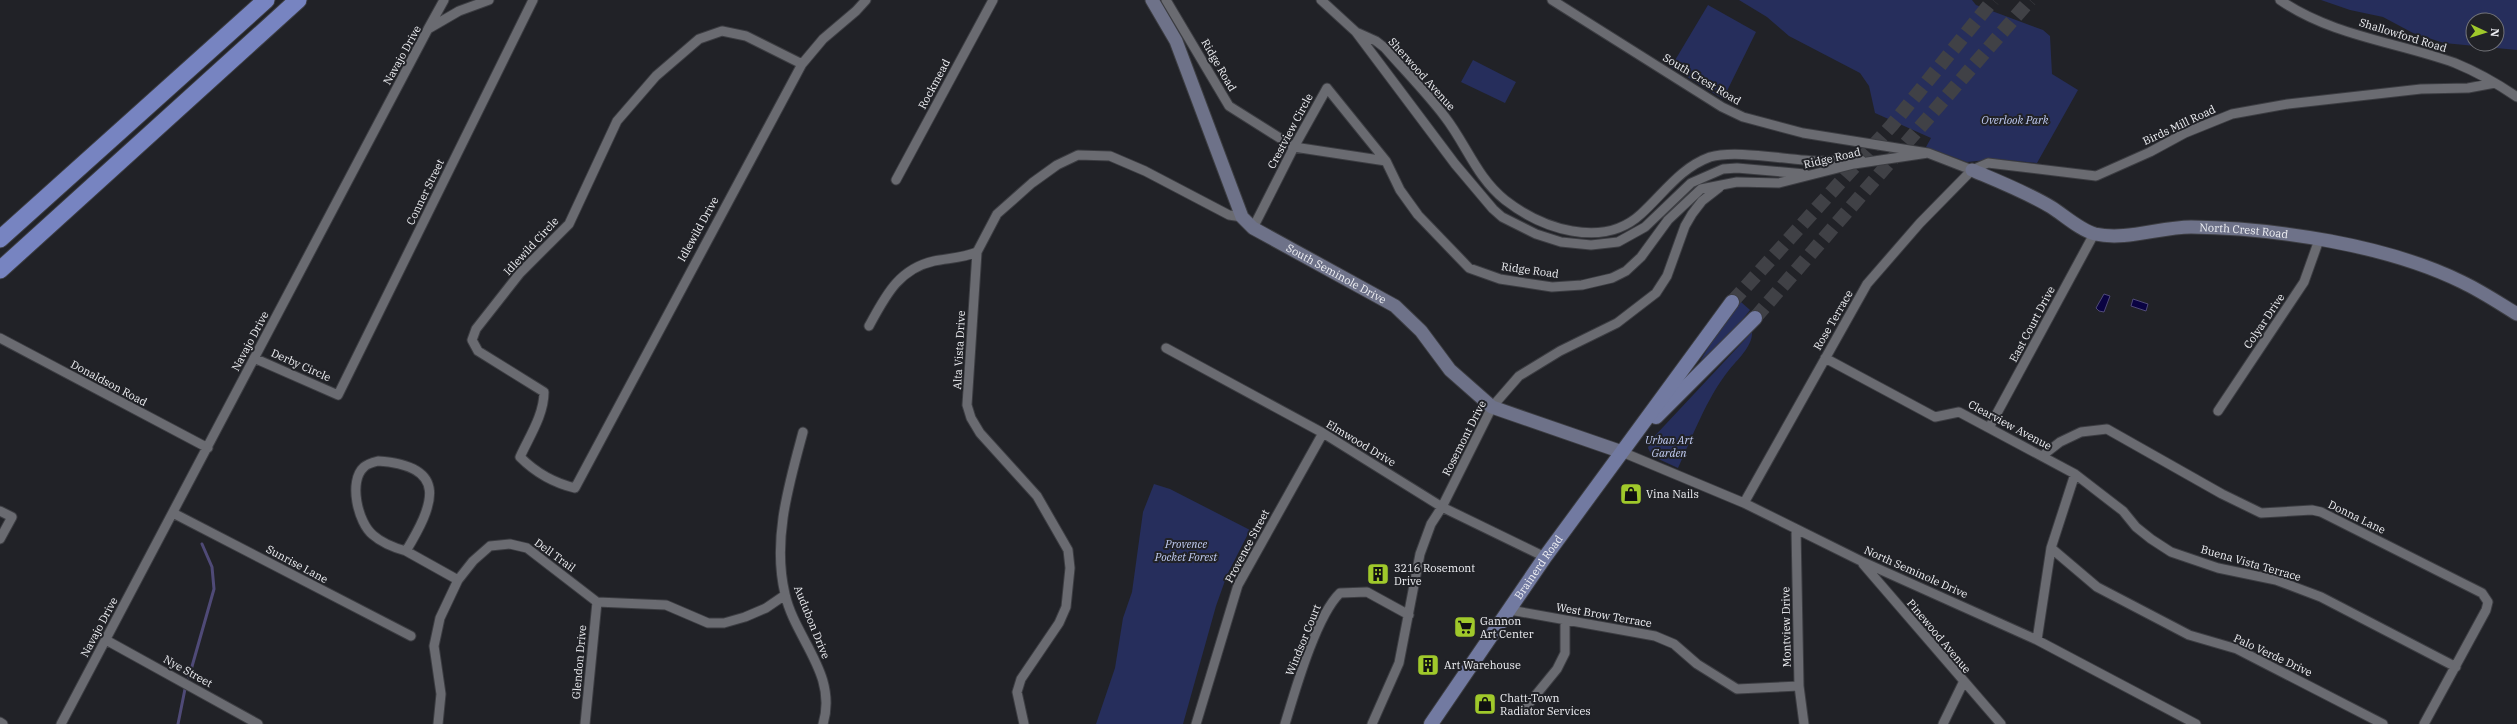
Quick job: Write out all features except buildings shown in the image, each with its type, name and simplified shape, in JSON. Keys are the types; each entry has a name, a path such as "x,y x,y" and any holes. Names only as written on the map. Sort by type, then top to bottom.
{"highway":[{"path":"0,239 266,0"},
{"path":"0,270 298,0"}],"main road":[{"name":"Brainerd Road","path":"1431,724 1545,557 1732,302"},
{"name":"Brainerd Road","path":"1622,452 1755,318"}],"street":[{"path":"428,29 444,0"},
{"name":"Navajo Drive","path":"61,724 428,29 459,11 489,0"},
{"name":"Conner Street","path":"338,395 533,0"},
{"name":"Idlewild Drive","path":"575,488 802,64 823,39 856,12 866,0"},
{"name":"Rockmead","path":"896,180 993,0"},
{"name":"South Seminole Drive","path":"1152,0 1176,41 1242,217 1253,228 1395,306 1421,331 1450,370 1492,407 1622,452"},
{"name":"Ridge Road","path":"1166,0 1229,106 1294,147 1386,162 1400,190 1418,215 1469,268 1500,279 1552,287 1582,285 1612,278 1626,270 1640,257 1668,220 1701,189 1724,184 1753,182 1779,183 1877,161 1928,153"},
{"name":"Sherwood Avenue","path":"1321,0 1356,32 1455,164 1488,204 1502,217 1548,239 1591,245 1618,242 1645,227 1691,184 1723,169 1752,169 1811,175"},
{"name":"South Crest Road","path":"1552,0 1722,107 1743,118 1803,132 1928,153 1972,170"},
{"name":"Shallowford Road","path":"2280,0 2326,25 2455,64 2495,82 2517,97"},
{"name":"Idlewild Circle","path":"575,488 559,484 529,466 520,457 539,416 544,402 544,392 478,351 472,340 476,330 520,273 569,224 616,121 656,76 699,39 722,31 746,36 802,64"},
{"name":"Sherwood Avenue","path":"1356,32 1376,41 1385,48 1446,117 1483,178 1504,199 1537,221 1560,228 1593,233 1609,231 1625,226 1640,214 1672,181 1694,164 1711,157 1742,154 1816,161 1849,159 1877,161"},
{"name":"Birds Mill Road","path":"1972,170 1988,163 2096,176 2150,152 2185,133 2232,114 2288,104 2421,89 2468,88 2495,82"},
{"name":"Crestview Circle","path":"1253,228 1294,147 1328,88 1386,162"},
{"name":"Alta Vista Drive","path":"1024,724 1017,692 1019,685 1021,679 1059,622 1066,607 1070,568 1068,550 1063,539 1037,496 980,433 970,418 967,405 977,252 997,214 1012,199 1057,165 1078,155 1110,156 1145,171 1229,215 1242,217"},
{"name":"North Crest Road","path":"1972,170 2020,191 2094,234 2120,235 2190,227 2255,231 2319,240 2358,248 2428,268 2462,282 2517,314"},
{"name":"Rose Terrace","path":"1744,503 1866,284 1920,223 1972,170"},
{"name":"Rosemont Drive","path":"1372,724 1399,663 1420,554 1431,524 1442,507 1492,407 1519,376 1560,351 1617,323 1656,293 1667,276 1685,226 1692,214 1713,192 1724,184"},
{"name":"East Court Drive","path":"1990,426 2094,234"},
{"name":"Colyar Drive","path":"2218,411 2304,282 2319,240"},
{"path":"869,326 892,284 904,274 920,264 968,256 977,252"},
{"name":"Donaldson Road","path":"0,338 208,448"},
{"name":"Elmwood Drive","path":"1166,348 1323,434 1442,507 1545,557"},
{"name":"Derby Circle","path":"254,358 338,395"},
{"name":"Clearview Avenue","path":"1825,358 1935,417 1959,412 1990,426 2075,474"},
{"name":"Donna Lane","path":"2042,456 2060,442 2081,432 2107,429 2222,494 2261,513 2312,510 2321,512 2482,593 2488,602 2483,616 2424,724"},
{"name":"Audubon Drive","path":"803,432 783,516 782,570 785,595 824,681 828,698 823,724"},
{"name":"Provence Street","path":"1196,724 1238,585 1323,434"},
{"name":"North Seminole Drive","path":"1622,452 1744,503 1861,561 2037,640 2196,724"},
{"path":"406,551 428,510 431,492 425,478 413,468 395,462 378,461 364,467 356,482 361,515 372,535 392,547 406,551 458,580"},
{"path":"2037,640 2051,548 2075,474"},
{"name":"Buena Vista Terrace","path":"2075,474 2123,511 2136,527 2171,552 2218,568 2276,580 2320,597 2456,667"},
{"path":"0,511 12,517 0,540"},
{"name":"Sunrise Lane","path":"173,512 411,636"},
{"name":"Montview Drive","path":"1796,529 1799,686 1804,724"},
{"name":"Dell Trail","path":"438,724 441,694 434,646 440,618 458,580 473,561 490,546 510,544 527,548 597,602"},
{"name":"Palo Verde Drive","path":"2051,548 2097,587 2189,635 2237,649 2383,724"},
{"name":"Pinewood Avenue","path":"1861,561 1963,683 2001,724"},
{"name":"Windsor Court","path":"1285,724 1320,624 1331,602 1340,593 1367,592 1409,615"},
{"path":"597,602 666,606 708,623 724,623 766,608 785,595"},
{"name":"Glendon Drive","path":"585,724 597,602"},
{"name":"West Brow Terrace","path":"1510,610 1565,622 1655,636 1674,644 1697,664 1737,689 1799,686"},
{"path":"1526,707 1557,669 1565,653 1565,622"},
{"name":"Nye Street","path":"106,640 258,724"},
{"path":"1943,724 1963,683"}],"green space":[{"name":"Overlook Park","path":"1739,0 1972,0 1976,5 2043,30 2050,36 2052,74 2078,90 2037,163 1997,159 1967,162 1926,147 1931,138 1875,113 1869,86 1860,73 1789,36 1767,17"},
{"path":"2321,0 2517,0 2517,50 2505,49 2505,12 2465,12 2465,45 2444,43 2413,33 2383,17 2350,10"},
{"path":"1708,5 1756,32 1723,99 1671,67"},
{"path":"1473,60 1516,82 1505,103 1461,82"},
{"path":"1741,302 1750,310 1732,333 1700,361 1726,319"},
{"name":"Urban Art Garden","path":"1752,332 1752,337 1747,348 1713,393 1678,468 1652,456 1648,448 1650,441"},
{"name":"Provence Pocket Forest","path":"1154,484 1170,489 1250,530 1227,575 1216,606 1183,724 1096,724 1115,668 1123,618 1132,592 1143,512"}],"shaded area":[{"path":"2104,294 2110,296 2104,312 2099,311 2096,308"},
{"path":"2133,299 2148,304 2146,311 2131,306"}],"waterway":[{"path":"189,677 214,589 212,567 202,544"},
{"path":"178,724 185,689"}],"tunnel":[{"path":"1732,302 1892,125 1993,0"},
{"path":"1755,318 2030,0"}],"place":[{"name":"Vina Nails","path":"1631,494"},
{"name":"3216 Rosemont Drive","path":"1378,574"},
{"name":"Gannon Art Center","path":"1465,627"},
{"name":"Art Warehouse","path":"1428,665"},
{"name":"Chatt-Town Radiator Services","path":"1485,704"}]}
